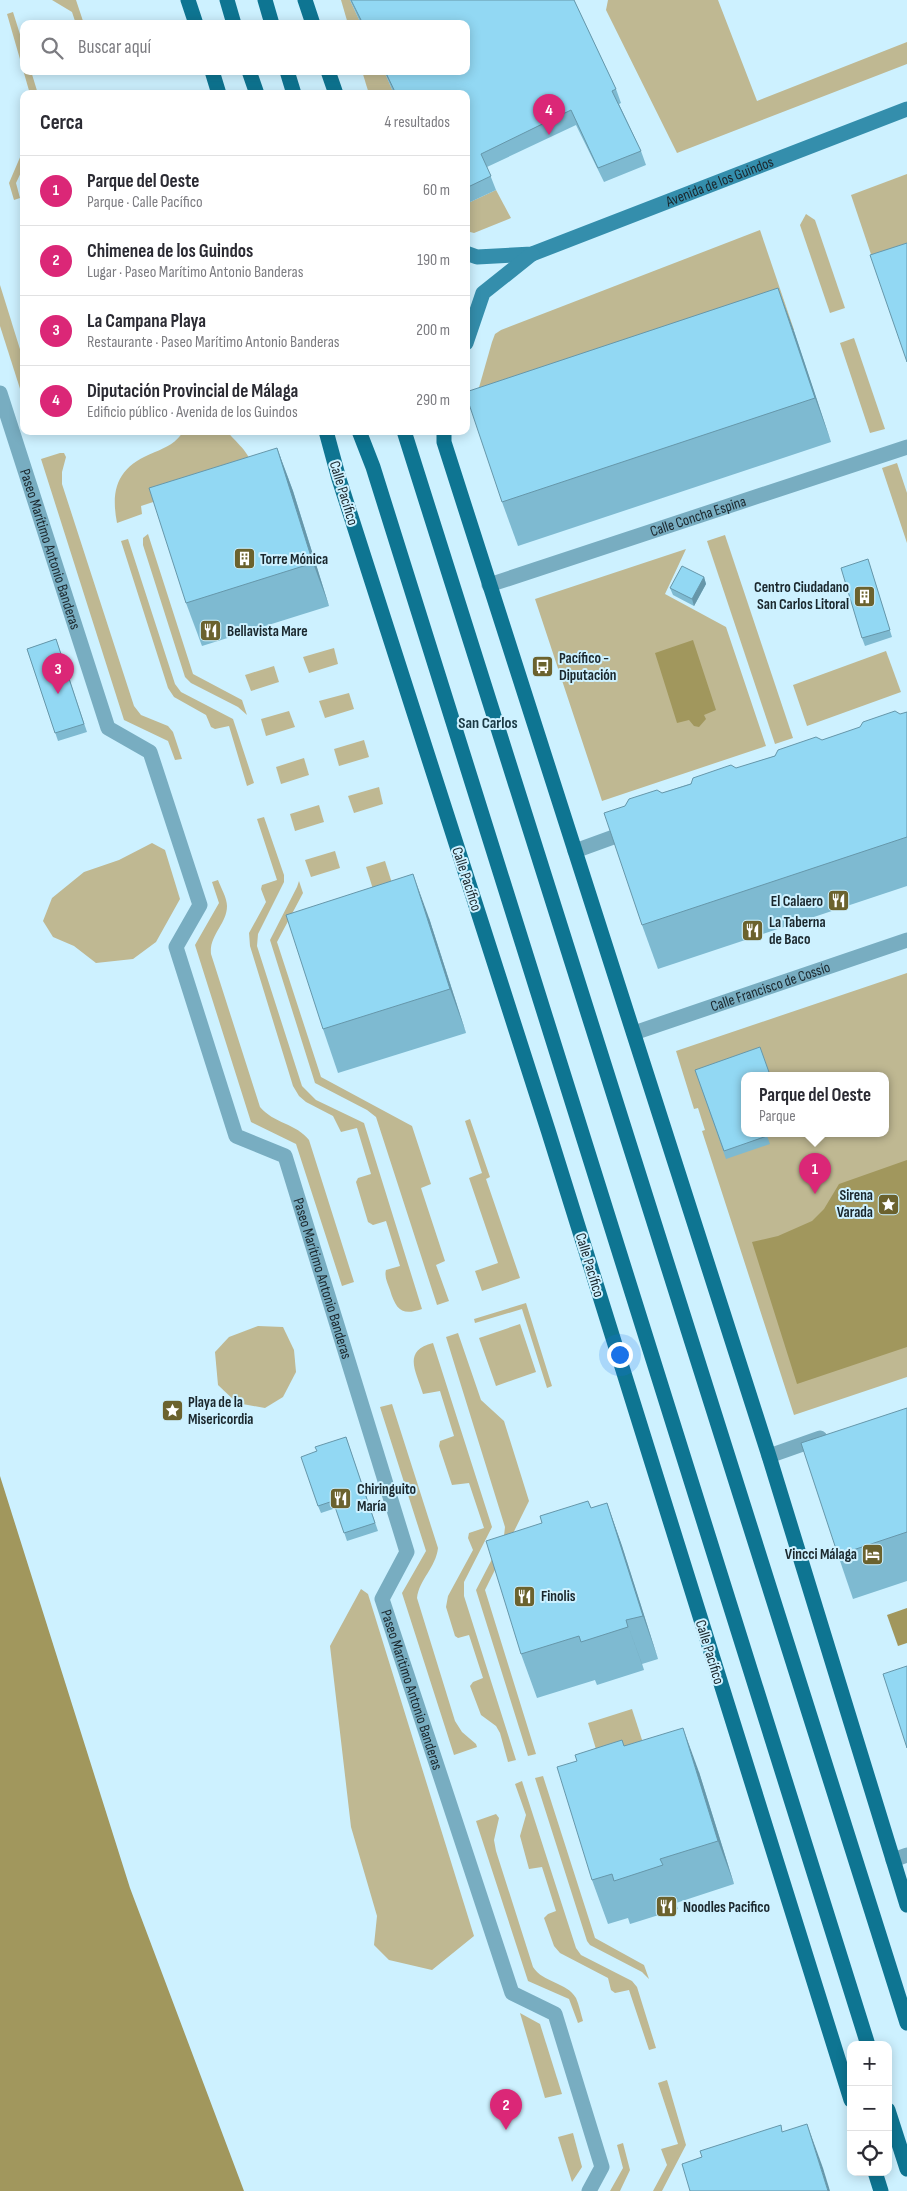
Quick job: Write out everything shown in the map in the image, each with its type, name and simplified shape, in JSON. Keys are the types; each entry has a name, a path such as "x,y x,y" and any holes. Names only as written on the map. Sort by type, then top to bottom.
{"main road":[{"path":"188,0 195,20"},
{"path":"227,0 233,20"},
{"path":"265,0 271,20"},
{"path":"305,0 312,20"},
{"path":"213,75 218,90"},
{"path":"251,75 256,90"},
{"path":"288,75 293,90"},
{"path":"329,75 335,90"},
{"name":"Avenida de los Guindos","path":"470,331 483,293 532,254 907,109"},
{"name":"Avenida de los Guindos","path":"470,254 477,257 532,254"},
{"name":"Calle Pacífico","path":"327,435 351,518 548,1130 847,2088"},
{"name":"Calle Pacífico","path":"359,435 382,496 867,2041"},
{"path":"405,435 907,2022"},
{"path":"444,435 444,442 489,585 900,1857 907,1905"},
{"path":"892,2122 907,2169"},
{"path":"875,2176 881,2191"}],"street":[{"name":"Paseo Marítimo Antonio Banderas","path":"0,393 108,728 150,752 200,905 176,948 236,1136 285,1156 407,1552 382,1599 512,1993 555,2014 602,2167 589,2191"},
{"name":"Calle Concha Espina","path":"489,585 907,447"},
{"path":"575,850 642,827"},
{"name":"Calle Francisco de Cossío","path":"634,1033 907,940"},
{"path":"769,1456 836,1433"}],"shaded area":[{"path":"52,0 76,0 83,20 75,20 72,12"},
{"path":"341,0 350,0 359,20 347,20"},
{"path":"608,0 718,0 757,101 907,42 907,64 677,153 606,10"},
{"path":"13,12 20,34 20,59 7,14"},
{"path":"25,75 32,75 37,90 29,90"},
{"path":"363,75 386,75 392,90 368,90"},
{"path":"20,157 20,174 16,183 20,198 14,200 9,183"},
{"path":"907,174 907,260 876,269 851,195"},
{"path":"496,190 511,218 474,233 470,232 470,202"},
{"path":"806,214 815,220 845,308 830,313 800,225"},
{"path":"760,230 794,330 474,405 492,342 495,334 501,330"},
{"path":"0,285 20,349 20,389 0,326"},
{"path":"854,338 885,429 870,433 840,343"},
{"path":"181,435 231,435 250,459 251,470 141,506 142,514 117,523 115,510 116,488 125,471 133,464 163,449"},
{"path":"64,453 66,457 62,472 62,484 134,706 141,715 168,726 173,732 182,759 175,760 168,741 124,720 41,459"},
{"path":"897,463 907,493 907,543 882,468"},
{"path":"148,534 193,674 242,700 247,715 238,707 191,683 185,677 143,545 143,538"},
{"path":"725,535 793,738 775,744 707,541"},
{"path":"128,539 175,684 181,692 233,719 254,783 247,786 229,726 215,729 211,727 206,715 174,697 168,688 121,541"},
{"path":"686,549 665,594 726,627 766,746 602,801 535,599"},
{"path":"693,640 716,710 704,715 706,719 699,727 694,726 689,720 677,723 655,653"},
{"path":"334,648 338,664 309,673 303,657"},
{"path":"886,651 901,692 807,726 793,685"},
{"path":"274,666 279,682 251,691 245,675"},
{"path":"349,693 354,709 325,718 319,701"},
{"path":"289,711 295,727 266,736 261,719"},
{"path":"364,740 369,757 339,766 334,749"},
{"path":"304,758 309,775 281,784 276,767"},
{"path":"379,787 383,804 354,813 348,796"},
{"path":"319,805 324,822 295,831 290,814"},
{"path":"264,817 284,875 284,882 258,934 257,946 302,1086 316,1100 364,1123 422,1309 409,1312 401,1310 397,1307 392,1297 386,1278 386,1270 400,1266 386,1221 373,1225 368,1222 356,1182 358,1178 371,1174 357,1128 341,1132 333,1116 306,1102 299,1096 293,1086 250,946 249,933 266,902 261,889 262,885 277,880 257,819"},
{"path":"152,843 165,850 180,899 156,942 133,959 96,963 74,946 53,937 43,921 52,898 84,872 119,860"},
{"path":"335,851 340,868 311,877 305,860"},
{"path":"385,861 397,899 378,905 366,867"},
{"path":"218,880 227,906 224,918 211,947 211,954 260,1107 271,1117 298,1130 309,1140 354,1282 342,1286 296,1144 251,1122 195,945 219,903 212,882"},
{"path":"299,881 303,893 277,942 321,1077 412,1126 431,1184 421,1188 445,1261 436,1265 449,1301 437,1305 376,1117 367,1110 315,1083 270,940"},
{"path":"907,973 907,1377 794,1415 702,1131 705,1130 698,1108 694,1109 676,1051"},
{"path":"470,1119 490,1177 486,1179 520,1278 482,1291 475,1271 498,1263 469,1178 482,1173 465,1121"},
{"path":"907,1160 907,1347 797,1384 752,1242 778,1236 812,1221 824,1209 839,1184"},
{"path":"526,1303 552,1386 547,1388 522,1309 475,1323 474,1319"},
{"path":"520,1324 536,1372 496,1386 479,1338"},
{"path":"258,1326 283,1327 294,1350 296,1372 283,1397 265,1408 237,1403 218,1385 215,1352 229,1337"},
{"path":"458,1333 481,1400 504,1421 529,1501 485,1590 536,1754 528,1756 476,1590 504,1536 505,1527 446,1337"},
{"path":"433,1343 492,1527 464,1582 464,1596 516,1760 508,1762 500,1733 496,1726 481,1715 470,1686 473,1682 483,1678 469,1635 458,1638 455,1636 446,1607 448,1596 473,1550 468,1538 469,1533 484,1528 469,1483 452,1485 439,1446 440,1441 454,1436 440,1391 423,1394 415,1370 414,1357 417,1351"},
{"path":"392,1404 438,1548 437,1555 418,1591 417,1598 455,1721 462,1732 477,1747 454,1755 402,1593 426,1551 380,1407"},
{"path":"0,1476 130,1888 244,2191 0,2191"},
{"path":"361,1589 368,1594 474,1936 432,1970 389,1960 374,1945 377,1916 351,1827 330,1646"},
{"path":"907,1608 907,1643 898,1646 887,1615"},
{"path":"632,1709 644,1746 599,1759 588,1723"},
{"path":"543,1776 595,1938 644,1965 649,1979 642,1972 590,1945 587,1941 535,1778"},
{"path":"522,1781 576,1948 581,1955 632,1981 637,1987 656,2048 649,2050 629,1990 615,1993 611,1990 608,1978 560,1953 554,1946 544,1918 556,1911 542,1867 529,1869 520,1836 526,1815 515,1784"},
{"path":"496,1814 499,1818 494,1840 496,1851 533,1967 543,1976 572,1993 576,1998 583,2021 578,2023 569,1999 528,1981 476,1821"},
{"path":"520,2013 540,2024 562,2094 545,2098"},
{"path":"667,2080 686,2145 662,2191 653,2191 667,2165 661,2149 678,2144 658,2083"},
{"path":"573,2133 582,2167 572,2182 558,2137"},
{"path":"623,2143 630,2170 620,2191 610,2191 623,2168 617,2145"}],"building":[{"path":"351,0 574,0 616,89 612,91 641,151 598,168 571,110 481,154 491,176 470,186 470,90 394,90 387,75 470,75 470,20 361,20"},
{"path":"907,243 907,362 870,255"},
{"path":"778,288 815,398 502,502 470,407 470,391"},
{"name":"Torre Mónica","path":"277,448 313,563 186,603 149,488"},
{"name":"Centro Ciudadano San Carlos Litoral","path":"868,559 890,630 862,638 841,568"},
{"path":"682,566 704,577 692,599 670,588"},
{"path":"56,639 84,724 55,733 27,649"},
{"path":"895,711 900,714 907,712 907,837 642,925 604,813 625,806 629,799 657,790 662,793 691,784 693,778 731,765 736,768 775,756 778,750 816,737 822,740 860,727 863,722"},
{"path":"413,874 450,989 323,1029 286,915"},
{"path":"760,1047 769,1072 741,1072 741,1137 764,1137 724,1151 695,1070"},
{"path":"907,1408 907,1532 838,1555 801,1443"},
{"name":"Chiringuito María","path":"346,1437 375,1523 344,1533 333,1501 318,1506 301,1457 317,1451 315,1447"},
{"path":"588,1501 591,1508 607,1503 643,1616 626,1620 628,1627 581,1642 579,1636 521,1654 486,1541 542,1523 540,1516"},
{"path":"907,1666 907,1748 883,1674"},
{"path":"683,1728 718,1841 660,1859 663,1865 614,1881 612,1874 592,1880 557,1767 577,1761 575,1755 622,1740 624,1746"},
{"path":"807,2124 828,2191 690,2191 682,2164 702,2157 700,2151 781,2125 782,2132"}],"place":[{"name":"Diputación Provincial de Málaga","path":"549,135"},
{"name":"Torre Mónica","path":"244,559"},
{"name":"Centro Ciudadano San Carlos Litoral","path":"865,596"},
{"name":"Bellavista Mare","path":"211,631"},
{"name":"Pacífico - Diputación","path":"543,667"},
{"name":"La Campana Playa","path":"58,694"},
{"name":"El Calaero","path":"839,901"},
{"name":"La Taberna de Baco","path":"753,931"},
{"name":"Parque del Oeste","path":"815,1194"},
{"name":"Sirena Varada","path":"889,1204"},
{"name":"Playa de la Misericordia","path":"172,1411"},
{"name":"Chiringuito María","path":"341,1498"},
{"name":"Vincci Málaga","path":"873,1554"},
{"name":"Finolis","path":"525,1596"},
{"name":"Noodles Pacifico","path":"667,1907"},
{"name":"Chimenea de los Guindos","path":"506,2130"}],"district":[{"name":"San Carlos","path":"488,722"}]}
